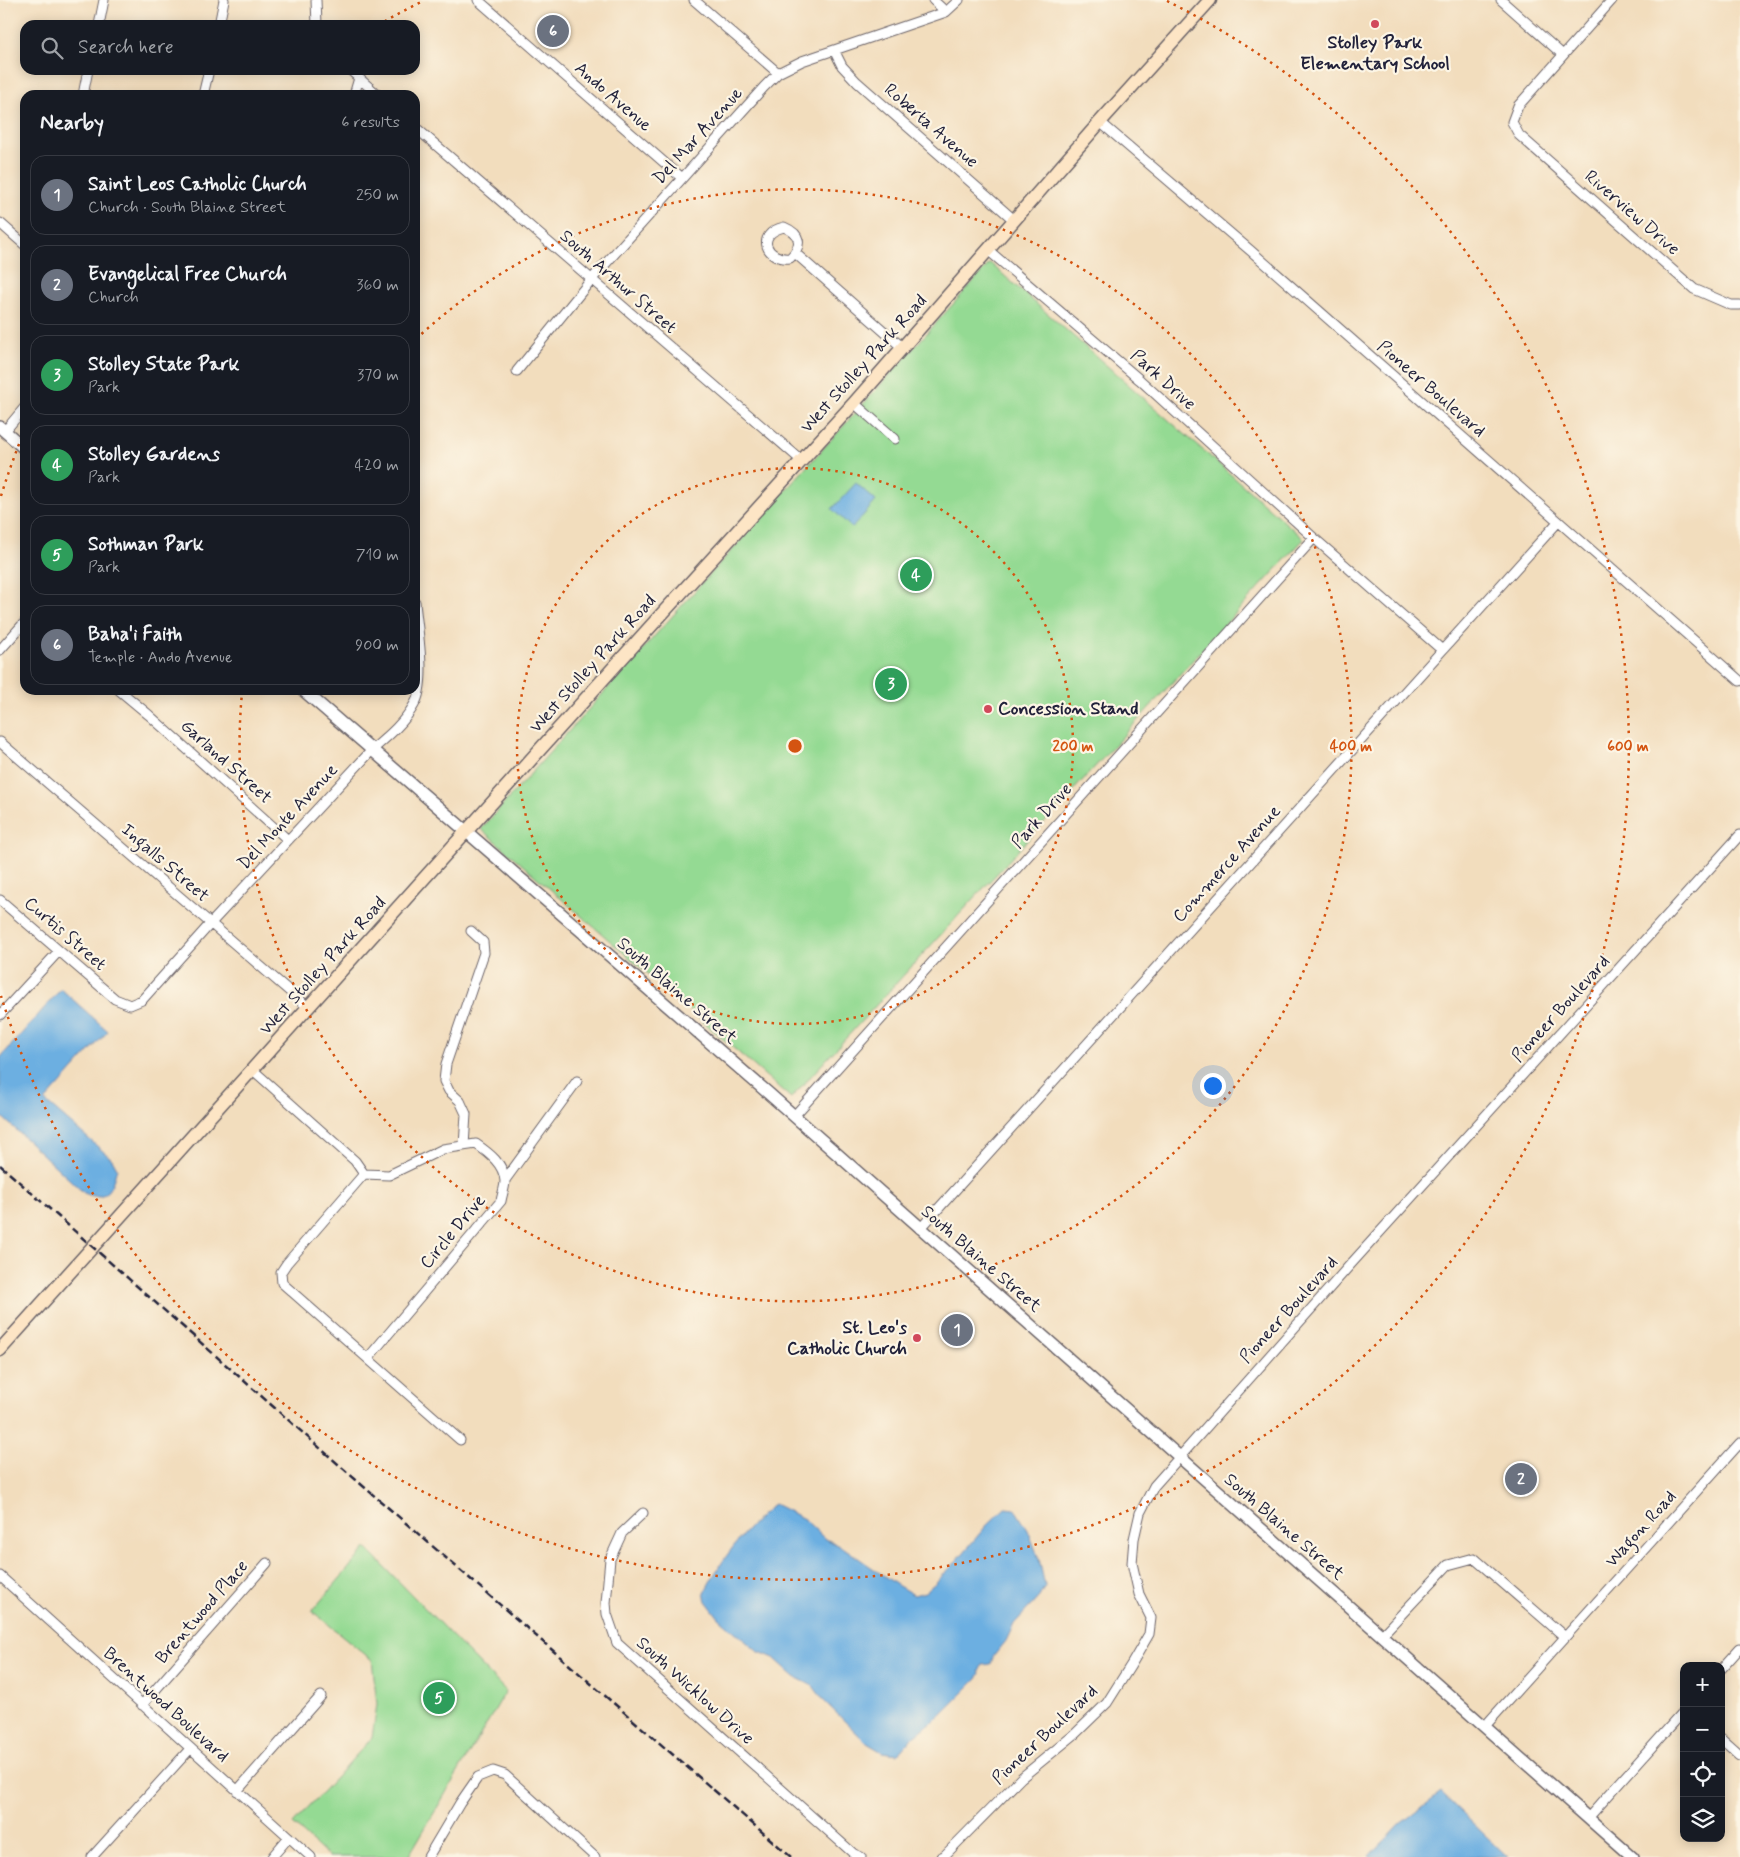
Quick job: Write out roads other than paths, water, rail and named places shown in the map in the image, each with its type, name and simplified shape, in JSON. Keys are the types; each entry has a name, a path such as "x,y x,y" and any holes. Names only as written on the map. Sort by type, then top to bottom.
{"main road":[{"name":"West Stolley Park Road","path":"0,1350 854,403 1100,122 1210,0"}],"street":[{"path":"100,20 104,0"},
{"path":"220,20 224,0"},
{"path":"316,0 317,20"},
{"path":"694,0 778,73"},
{"path":"933,0 946,12"},
{"name":"Del Mar Avenue","path":"517,371 591,280 778,73 802,61 946,12 959,0"},
{"path":"1501,0 1563,55 1612,0"},
{"name":"Ando Avenue","path":"480,1 682,178"},
{"name":"Roberta Avenue","path":"834,50 842,66 857,82 1014,220"},
{"name":"Riverview Drive","path":"1563,55 1518,106 1512,122 1519,135 1694,289 1732,305 1740,305"},
{"path":"84,90 87,75"},
{"path":"204,90 207,75"},
{"path":"356,75 372,90"},
{"path":"355,90 359,78"},
{"name":"Pioneer Boulevard","path":"1100,122 1251,251 1740,681"},
{"name":"South Arthur Street","path":"420,131 801,460"},
{"path":"0,223 20,241"},
{"name":"Park Drive","path":"988,250 1140,380 1314,538 1442,650"},
{"path":"795,253 903,348"},
{"path":"854,403 895,439"},
{"path":"20,412 2,429 20,445"},
{"name":"Commerce Avenue","path":"920,1229 1558,522"},
{"name":"Park Drive","path":"794,1116 1314,538"},
{"path":"0,650 20,628"},
{"name":"Del Monte Avenue","path":"420,659 422,682 420,688"},
{"name":"Garland Street","path":"125,695 288,840"},
{"name":"South Blaine Street","path":"309,695 794,1116 1632,1857"},
{"name":"Del Monte Avenue","path":"108,993 130,1005 142,1000 288,840 396,727 415,704 418,695"},
{"name":"Ingalls Street","path":"0,742 309,1008"},
{"name":"Pioneer Boulevard","path":"941,1857 1021,1778 1075,1734 1106,1703 1145,1642 1149,1634 1151,1618 1139,1594 1132,1563 1134,1539 1140,1513 1154,1486 1740,835"},
{"name":"Curtis Street","path":"0,900 108,993"},
{"path":"464,1146 466,1114 460,1101 449,1091 444,1081 446,1064 484,953 483,942 471,931"},
{"path":"0,1015 59,951"},
{"path":"252,1070 355,1161 364,1174"},
{"path":"505,1180 577,1081"},
{"path":"364,1174 389,1175 443,1149 476,1144 489,1153 500,1165 505,1180"},
{"path":"364,1174 281,1272 282,1283 460,1440"},
{"name":"Circle Drive","path":"368,1358 501,1201 505,1180"},
{"name":"Wagon Road","path":"1484,1726 1740,1443"},
{"name":"South Wicklow Drive","path":"643,1513 622,1533 610,1559 606,1603 607,1614 617,1643 806,1813 854,1854 861,1857"},
{"path":"1381,1636 1448,1565 1474,1558 1565,1637"},
{"name":"Brentwood Place","path":"142,1705 267,1563"},
{"name":"Brentwood Boulevard","path":"0,1576 311,1857"},
{"path":"1725,1665 1740,1648"},
{"path":"237,1791 321,1696"},
{"path":"1588,1818 1680,1715"},
{"path":"1725,1743 1740,1756"},
{"path":"92,1857 190,1749"},
{"path":"428,1857 478,1777 493,1772 505,1775 594,1857"},
{"path":"272,1857 289,1838"}],"water":[{"path":"856,483 876,501 852,528 832,509"},
{"path":"61,989 108,1031 45,1101 112,1159 117,1168 113,1181 107,1191 98,1196 84,1193 0,1115 0,1058"},
{"path":"774,1504 804,1519 824,1538 844,1548 914,1595 925,1592 934,1584 987,1525 1005,1508 1015,1509 1028,1530 1039,1559 1045,1586 1039,1597 1014,1624 1006,1641 993,1657 991,1664 983,1665 979,1670 980,1673 977,1679 941,1715 912,1738 898,1754 882,1752 867,1743 824,1701 813,1686 795,1677 774,1658 757,1651 719,1618 706,1601 704,1593 726,1557 753,1523"},
{"path":"1441,1793 1508,1857 1369,1857 1400,1824"}],"railway":[{"path":"0,1165 355,1479 791,1857"}],"place":[{"name":"Stolley Park Elementary School","path":"1375,24"},
{"name":"Baha'i Faith","path":"553,31"},
{"name":"Stolley Gardens","path":"916,575"},
{"name":"Stolley State Park","path":"891,684"},
{"name":"Concession Stand","path":"988,709"},
{"name":"Saint Leos Catholic Church","path":"957,1330"},
{"name":"St. Leo's Catholic Church","path":"917,1338"},
{"name":"Evangelical Free Church","path":"1521,1479"},
{"name":"Sothman Park","path":"439,1698"}]}
